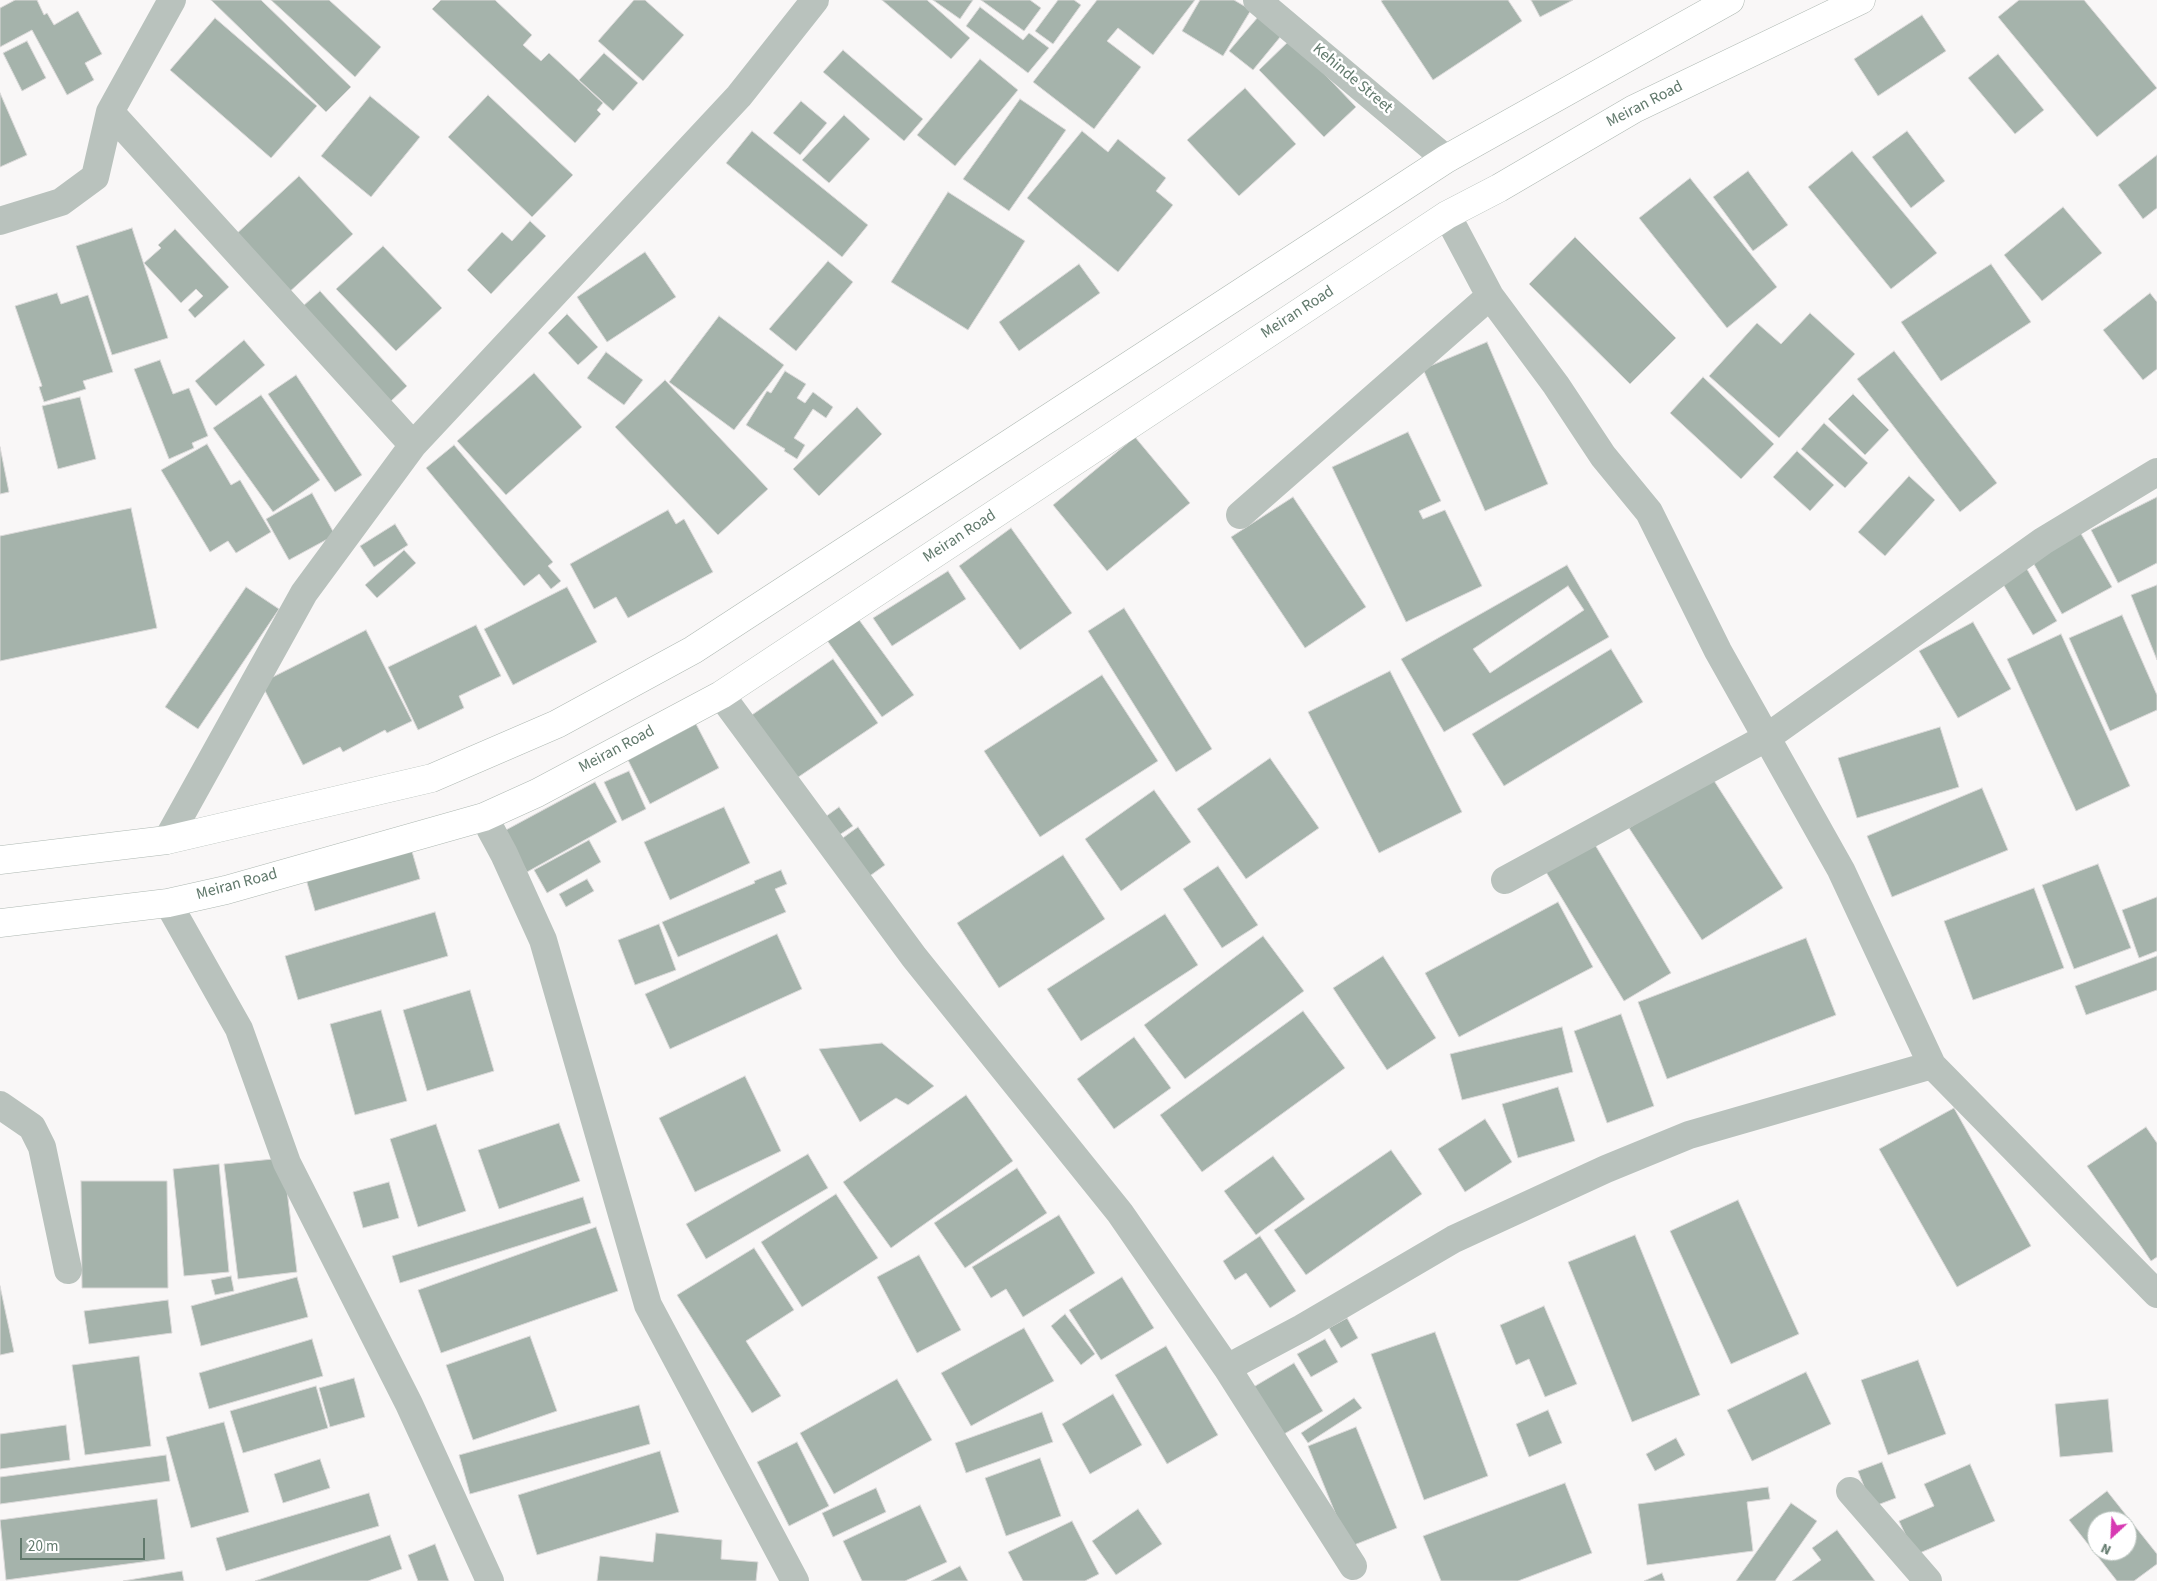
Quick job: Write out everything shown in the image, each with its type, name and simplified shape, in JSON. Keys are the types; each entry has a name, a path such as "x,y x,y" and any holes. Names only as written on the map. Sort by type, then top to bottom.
{"main road":[{"path":"0,860 167,840 432,778 557,724 693,650 1446,159 1730,0"},
{"name":"Meiran Road","path":"0,924 168,903 226,890 484,816 537,793 721,695 1447,216 1499,188 1634,109 1861,0"}],"street":[{"path":"0,221 61,202 95,177 110,112 172,0"},
{"path":"167,840 304,593 413,445 739,96 815,0"},
{"name":"Kehinde Street","path":"1257,0 1446,159"},
{"path":"110,112 413,445"},
{"path":"1447,216 1490,296 1556,385 1604,456 1648,512 1718,651 1841,870 1932,1065 2157,1294"},
{"path":"1240,515 1490,296"},
{"path":"1505,880 1766,738 2043,541 2157,472"},
{"path":"721,695 914,957 1120,1213 1227,1368 1352,1566"},
{"path":"484,816 504,854 543,940 648,1305 795,1581"},
{"path":"168,903 239,1029 287,1163 409,1404 490,1581"},
{"path":"1227,1368 1302,1328 1454,1239 1606,1169 1689,1135 1932,1065"},
{"path":"0,1105 32,1127 42,1147 68,1270"},
{"path":"1850,1491 1928,1581"}],"building":[{"path":"15,0 37,0 44,15 47,13 54,25 78,11 102,54 85,63 94,80 67,95 32,30 0,47 0,8"},
{"path":"211,0 261,0 351,87 326,112"},
{"path":"271,0 329,0 381,47 355,77"},
{"path":"441,0 495,0 532,35 523,45 541,61 549,53 603,103 597,110 601,114 575,143 432,9"},
{"path":"634,0 645,0 684,35 643,81 598,41"},
{"path":"882,0 927,0 970,38 951,59"},
{"path":"933,0 973,0 960,19"},
{"path":"981,0 1030,0 1041,8 1024,31"},
{"path":"1058,0 1074,0 1081,5 1053,44 1035,31"},
{"path":"1097,0 1195,0 1153,55 1118,28 1107,41 1141,67 1094,129 1033,82"},
{"path":"1200,0 1234,0 1251,10 1223,56 1182,31"},
{"path":"1508,0 1522,21 1433,80 1381,1"},
{"path":"1531,0 1573,0 1540,17"},
{"path":"2019,0 2084,0 2157,88 2097,137 1998,17"},
{"path":"980,7 1023,40 1029,33 1049,48 1028,73 966,26"},
{"path":"1922,15 1946,51 1878,96 1854,59"},
{"path":"1258,17 1281,36 1253,70 1229,51"},
{"path":"215,18 317,106 271,158 170,70"},
{"path":"1291,39 1356,107 1324,137 1259,70"},
{"path":"27,41 46,78 22,91 3,53"},
{"path":"843,50 923,119 904,141 823,72"},
{"path":"604,53 638,83 613,111 579,80"},
{"path":"1998,54 2044,110 2015,134 1968,78"},
{"path":"980,59 1018,90 955,166 917,135"},
{"path":"1245,88 1296,144 1239,196 1187,140"},
{"path":"0,93 27,155 0,167"},
{"path":"488,95 573,175 532,217 448,137"},
{"path":"370,96 420,137 371,197 321,156"},
{"path":"1020,99 1066,130 1009,211 963,179"},
{"path":"801,101 827,123 800,155 773,133"},
{"path":"844,115 870,139 829,183 802,160"},
{"path":"752,131 868,225 842,257 726,163"},
{"path":"1082,131 1108,152 1118,139 1166,178 1156,191 1173,205 1118,272 1027,198"},
{"path":"1907,131 1945,181 1911,208 1872,157"},
{"path":"1852,151 1937,253 1891,289 1808,187"},
{"path":"2157,155 2157,208 2143,219 2118,185"},
{"path":"1748,171 1788,225 1753,251 1713,197"},
{"path":"299,176 353,234 286,295 233,237"},
{"path":"1690,178 1777,287 1727,328 1639,218"},
{"path":"948,192 1025,241 968,330 891,282"},
{"path":"2063,207 2102,253 2042,301 2004,255"},
{"path":"530,221 546,236 491,294 467,270 502,232 512,241"},
{"path":"132,228 168,338 112,355 76,246"},
{"path":"175,229 229,287 195,318 188,310 203,296 196,289 181,303 144,263 161,248 158,245"},
{"path":"1575,237 1676,338 1630,384 1529,284"},
{"path":"383,246 442,308 396,351 336,289"},
{"path":"645,252 676,297 607,342 577,297"},
{"path":"828,261 853,282 796,351 769,329"},
{"path":"1079,264 1100,293 1019,351 999,322"},
{"path":"1991,264 2031,322 1941,381 1901,322"},
{"path":"320,291 407,386 390,402 303,306"},
{"path":"57,293 61,304 88,295 113,372 83,381 86,389 44,402 39,387 42,386 15,306"},
{"path":"2150,293 2157,302 2157,369 2143,380 2103,330"},
{"path":"1810,313 1855,354 1779,438 1709,376 1757,323 1781,344"},
{"path":"567,314 598,347 578,365 548,333"},
{"path":"719,316 784,365 734,430 669,382"},
{"path":"244,340 265,365 216,406 195,381"},
{"path":"1487,342 1548,484 1485,511 1423,369"},
{"path":"1894,351 1997,483 1960,512 1857,379"},
{"path":"606,352 643,380 624,405 587,378"},
{"path":"160,360 173,394 189,388 208,436 192,443 194,448 169,459 134,369"},
{"path":"785,371 806,384 797,398 805,403 813,392 833,407 826,418 813,409 794,438 805,445 797,459 784,451 785,449 746,425 767,391 771,393"},
{"path":"534,373 582,427 506,495 457,441"},
{"path":"296,375 362,475 335,492 268,394"},
{"path":"1703,377 1774,444 1741,479 1670,413"},
{"path":"665,380 768,489 718,535 615,427"},
{"path":"1853,394 1889,430 1865,455 1828,419"},
{"path":"261,395 320,480 273,512 213,428"},
{"path":"80,397 96,459 58,469 42,406"},
{"path":"857,407 882,434 819,496 793,469"},
{"path":"1824,423 1868,463 1845,488 1801,449"},
{"path":"1408,432 1441,501 1419,511 1423,519 1445,510 1482,586 1406,622 1332,467"},
{"path":"1135,437 1190,503 1107,571 1053,505"},
{"path":"207,444 231,485 240,480 271,532 236,553 228,541 210,552 161,470"},
{"path":"454,445 553,562 548,566 561,581 551,589 539,574 524,586 426,468"},
{"path":"0,447 9,492 0,494"},
{"path":"1797,451 1834,485 1810,511 1773,477"},
{"path":"1909,476 1935,500 1885,556 1858,532"},
{"path":"312,493 335,535 289,560 266,519"},
{"path":"1293,497 1366,607 1305,648 1231,537"},
{"path":"2157,497 2157,563 2118,583 2091,530"},
{"path":"131,508 157,628 0,661 0,536"},
{"path":"668,510 676,524 684,519 713,572 628,618 616,597 594,609 570,564"},
{"path":"395,524 408,545 374,567 360,546"},
{"path":"1011,528 1072,613 1020,650 959,566"},
{"path":"2080,532 2112,587 2062,614 2031,559"},
{"path":"404,550 416,563 377,598 365,585"},
{"path":"2024,564 2057,621 2033,635 2000,579"},
{"path":"1567,565 1609,637 1444,732 1401,659","holes":["1568,586 1584,610 1490,673 1473,649"]},
{"path":"948,571 966,599 892,646 873,618"},
{"path":"2157,585 2157,660 2131,595"},
{"path":"246,587 279,609 198,729 165,707"},
{"path":"567,587 597,642 513,685 484,629"},
{"path":"1124,608 1212,749 1176,772 1088,631"},
{"path":"2122,615 2157,695 2157,710 2110,731 2069,638"},
{"path":"857,617 914,695 882,717 826,639"},
{"path":"1973,622 2011,689 1958,718 1919,651"},
{"path":"476,625 501,676 459,696 464,708 418,730 388,667"},
{"path":"366,630 412,721 387,733 385,730 343,752 340,747 303,765 261,683"},
{"path":"2061,634 2130,786 2076,811 2007,659"},
{"path":"1611,649 1643,702 1504,786 1472,734"},
{"path":"833,659 878,723 791,782 746,719"},
{"path":"1390,671 1462,812 1379,853 1308,712"},
{"path":"1102,675 1158,761 1040,837 984,751"},
{"path":"696,724 719,768 650,804 628,760"},
{"path":"1940,727 1959,787 1857,818 1838,758"},
{"path":"1270,758 1319,828 1246,879 1197,809"},
{"path":"629,771 646,809 622,821 604,782"},
{"path":"1711,776 1783,888 1702,940 1629,828"},
{"path":"595,782 617,822 527,872 504,831"},
{"path":"1982,788 2008,850 1892,897 1867,836"},
{"path":"1154,790 1191,842 1121,891 1085,839"},
{"path":"724,807 750,863 670,900 644,842"},
{"path":"839,807 853,826 830,841 818,822"},
{"path":"858,827 885,865 860,883 833,845"},
{"path":"589,840 601,862 547,893 534,870"},
{"path":"1594,843 1671,973 1624,1001 1546,872"},
{"path":"411,848 420,879 315,911 306,879"},
{"path":"1063,855 1105,919 999,988 957,923"},
{"path":"2098,864 2131,948 2074,969 2042,885"},
{"path":"1218,866 1258,925 1222,948 1183,889"},
{"path":"781,870 787,884 775,889 786,912 678,957 662,922 755,883 754,881"},
{"path":"587,879 594,891 566,907 559,894"},
{"path":"2034,888 2064,968 1973,1000 1944,921"},
{"path":"2157,897 2157,951 2139,958 2122,910"},
{"path":"1558,902 1593,967 1459,1037 1425,973"},
{"path":"435,912 448,956 298,1000 285,956"},
{"path":"1165,914 1198,965 1081,1041 1047,989"},
{"path":"659,924 676,970 635,985 618,940"},
{"path":"777,934 802,989 670,1049 645,994"},
{"path":"1263,936 1304,991 1185,1079 1144,1025"},
{"path":"1806,938 1836,1015 1667,1079 1638,1002"},
{"path":"1383,956 1436,1038 1387,1070 1333,988"},
{"path":"2157,956 2157,990 2086,1015 2075,986"},
{"path":"470,990 494,1071 427,1091 403,1010"},
{"path":"381,1010 407,1101 355,1115 330,1024"},
{"path":"1303,1011 1345,1068 1202,1172 1160,1115"},
{"path":"1621,1014 1654,1106 1607,1123 1574,1031"},
{"path":"1562,1027 1573,1072 1462,1100 1450,1054"},
{"path":"1134,1037 1171,1088 1114,1129 1077,1079"},
{"path":"882,1043 934,1086 908,1105 896,1098 860,1122 819,1049"},
{"path":"745,1076 781,1151 695,1192 659,1118"},
{"path":"1558,1087 1575,1141 1518,1158 1502,1104"},
{"path":"966,1095 1013,1161 891,1248 843,1182"},
{"path":"1954,1108 2031,1246 1957,1287 1879,1149"},
{"path":"1485,1119 1512,1162 1465,1192 1438,1149"},
{"path":"559,1123 580,1181 499,1209 478,1150"},
{"path":"436,1124 466,1211 418,1227 390,1139"},
{"path":"2146,1127 2157,1143 2157,1257 2151,1261 2087,1166"},
{"path":"1391,1150 1422,1194 1306,1275 1274,1230"},
{"path":"808,1154 828,1188 706,1259 686,1224"},
{"path":"1273,1156 1305,1199 1256,1235 1224,1191"},
{"path":"283,1158 297,1272 238,1279 224,1164"},
{"path":"219,1164 229,1272 184,1276 173,1169"},
{"path":"1017,1168 1047,1213 965,1268 934,1223"},
{"path":"81,1181 167,1181 168,1288 82,1288"},
{"path":"389,1182 399,1218 363,1228 353,1192"},
{"path":"836,1194 878,1258 802,1307 761,1242"},
{"path":"583,1197 591,1223 400,1283 392,1256"},
{"path":"1738,1200 1799,1334 1731,1364 1670,1231"},
{"path":"1059,1215 1095,1273 1023,1317 1006,1289 991,1298 972,1267"},
{"path":"596,1227 618,1291 441,1353 418,1290"},
{"path":"1635,1235 1700,1395 1632,1422 1568,1262"},
{"path":"1260,1236 1296,1291 1270,1308 1246,1273 1235,1280 1223,1261"},
{"path":"754,1248 794,1310 746,1341 781,1396 752,1413 677,1295"},
{"path":"919,1255 961,1330 917,1353 877,1277"},
{"path":"231,1276 234,1291 215,1295 211,1280"},
{"path":"297,1277 308,1317 201,1346 191,1306"},
{"path":"1122,1277 1154,1328 1101,1360 1069,1310"},
{"path":"0,1286 14,1352 0,1355"},
{"path":"168,1300 172,1333 89,1344 84,1311"},
{"path":"1544,1306 1577,1384 1545,1397 1529,1359 1516,1365 1500,1325"},
{"path":"1065,1314 1095,1354 1081,1365 1051,1326"},
{"path":"1347,1318 1358,1338 1341,1348 1329,1328"},
{"path":"1024,1328 1054,1381 971,1426 941,1373"},
{"path":"1435,1332 1488,1476 1424,1500 1371,1354"},
{"path":"530,1336 557,1411 473,1440 446,1365"},
{"path":"312,1339 323,1376 209,1409 199,1373"},
{"path":"1325,1339 1338,1362 1311,1377 1297,1354"},
{"path":"1166,1346 1218,1435 1167,1464 1115,1375"},
{"path":"139,1356 151,1446 85,1455 72,1365"},
{"path":"1918,1360 1946,1434 1888,1455 1861,1380"},
{"path":"1294,1363 1323,1411 1274,1440 1245,1392"},
{"path":"1806,1372 1831,1424 1752,1461 1727,1410"},
{"path":"354,1378 365,1417 330,1427 319,1388"},
{"path":"897,1379 932,1440 834,1494 800,1433"},
{"path":"316,1386 328,1428 243,1453 230,1411"},
{"path":"1113,1394 1142,1445 1090,1474 1062,1424"},
{"path":"1354,1398 1362,1408 1308,1443 1301,1433"},
{"path":"2108,1399 2113,1452 2060,1457 2055,1404"},
{"path":"639,1405 650,1444 470,1494 459,1455"},
{"path":"1548,1410 1562,1443 1529,1457 1516,1424"},
{"path":"1042,1412 1053,1442 966,1473 955,1443"},
{"path":"224,1422 249,1512 191,1528 166,1437"},
{"path":"66,1425 70,1460 0,1469 0,1434"},
{"path":"1356,1427 1397,1528 1349,1547 1308,1446"},
{"path":"1676,1438 1685,1455 1655,1471 1646,1454"},
{"path":"797,1442 829,1506 789,1526 757,1462"},
{"path":"660,1451 679,1512 537,1555 518,1495"},
{"path":"166,1455 170,1481 0,1504 0,1477"},
{"path":"1040,1458 1061,1516 1006,1536 985,1478"},
{"path":"320,1459 330,1488 283,1503 274,1474"},
{"path":"1882,1462 1896,1498 1872,1507 1858,1471"},
{"path":"1970,1464 1995,1521 1915,1555 1899,1521 1934,1506 1924,1484"},
{"path":"1565,1483 1592,1553 1518,1581 1441,1581 1423,1536"},
{"path":"1768,1487 1770,1499 1747,1502 1753,1551 1647,1565 1638,1504"},
{"path":"876,1488 886,1512 833,1537 822,1513"},
{"path":"2107,1491 2123,1511 2087,1511 2087,1543 2069,1520"},
{"path":"369,1493 379,1526 226,1571 216,1538"},
{"path":"157,1499 165,1559 6,1580 0,1520"},
{"path":"1791,1503 1817,1521 1775,1581 1736,1581"},
{"path":"920,1505 947,1562 905,1581 862,1581 843,1541"},
{"path":"1138,1509 1162,1544 1116,1575 1092,1541"},
{"path":"1072,1521 1099,1574 1085,1581 1023,1581 1008,1552"},
{"path":"2137,1529 2157,1554 2157,1564 2134,1581 2117,1581 2101,1561 2137,1561"},
{"path":"1837,1530 1875,1581 1792,1581 1821,1560 1812,1548"},
{"path":"656,1533 722,1540 721,1559 758,1562 756,1581 597,1581 600,1556 653,1562"},
{"path":"390,1535 402,1569 368,1581 255,1581"},
{"path":"435,1544 449,1581 418,1581 408,1555"},
{"path":"960,1566 968,1581 931,1581"},
{"path":"182,1571 184,1581 123,1581"},
{"path":"1662,1573 1665,1581 1644,1581"}]}
